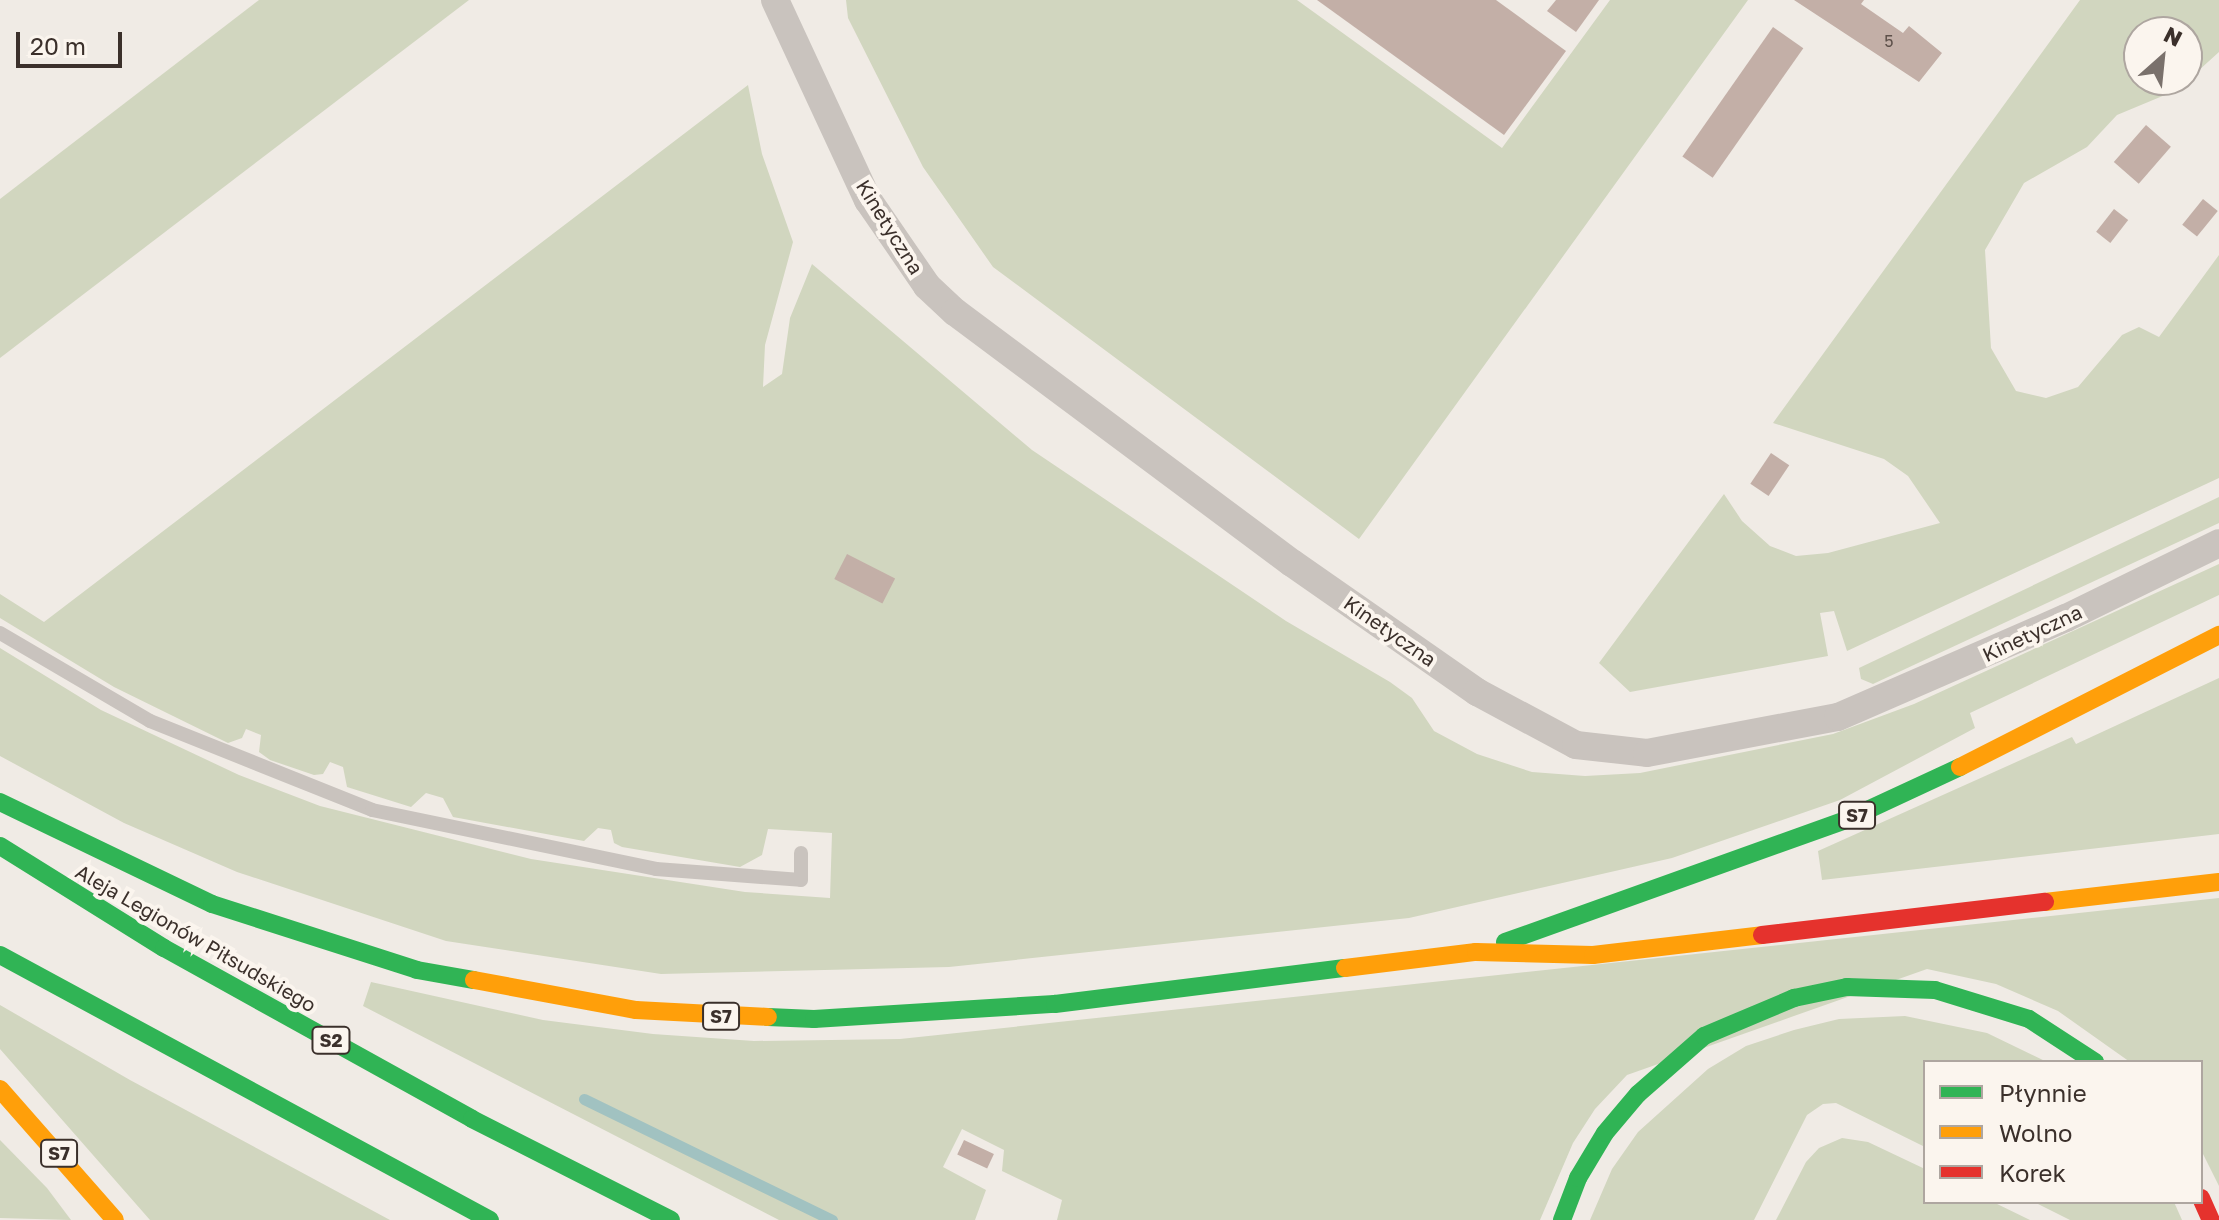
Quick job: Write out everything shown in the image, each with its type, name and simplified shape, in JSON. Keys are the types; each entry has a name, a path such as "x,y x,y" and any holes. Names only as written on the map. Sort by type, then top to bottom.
{"highway":[{"name":"S7","path":"0,802 169,886 299,935 480,984 636,1010 814,1019 1055,1004 1476,952 1846,820 1994,751 2219,635"},
{"name":"Aleja Legionów Piłsudskiego","path":"0,846 164,948 472,1119 671,1220"},
{"path":"1476,952 1593,955 2219,882"},
{"path":"0,955 490,1220"},
{"path":"1562,1220 1578,1178 1605,1133 1638,1094 1704,1036 1750,1013 1794,998 1847,987 1935,990 2029,1019 2092,1060"},
{"name":"S7","path":"0,1089 115,1220"}],"street":[{"name":"Kinetyczna","path":"775,0 868,200 936,294 1006,353 1292,563 1477,692 1576,745 1647,753 1838,717 2066,618 2219,543"}],"lane":[{"path":"0,633 150,721 372,810 656,869 801,880 801,853"}],"green space":[{"path":"259,0 469,0 0,358 0,199"},
{"path":"846,0 1297,0 1502,148 1610,0 1748,0 1359,539 993,267 923,167 848,18"},
{"path":"2080,0 2219,0 2219,52 2203,66 2203,16 2123,16 2123,96 2163,96 2117,115 2087,147 2024,183 1985,250 1991,348 2016,391 2046,398 2078,387 2122,335 2139,327 2159,337 2219,255 2219,478 1847,651 1834,611 1820,613 1828,656 1630,692 1599,663 1724,494 1742,521 1770,546 1796,556 1828,553 1940,523 1908,476 1884,459 1773,423"},
{"path":"748,85 762,154 793,242 765,345 763,387 782,374 790,318 812,264 1032,450 1286,621 1390,682 1412,698 1434,731 1477,754 1532,772 1585,776 1640,773 1833,734 1914,704 2219,564 2219,595 1970,713 1975,728 1840,800 1672,858 1409,918 949,967 661,974 446,941 237,872 124,823 0,756 0,648 101,710 239,775 320,806 531,859 745,892 830,898 832,833 768,829 762,855 740,867 622,847 614,843 611,830 598,828 584,841 453,817 443,798 426,793 411,807 347,787 343,767 330,762 323,774 314,775 270,760 259,752 261,735 246,729 242,738 228,743 114,687 0,618 0,594 44,622"},
{"path":"2219,497 2219,523 1873,684 1861,679 1859,668"},
{"path":"2219,678 2219,834 1822,880 1818,851 2072,737 2076,744"},
{"path":"2219,898 2219,1186 2203,1154 2203,1060 2127,1060 2058,1011 1996,984 1927,969 1627,1075 1595,1109 1573,1143 1540,1220 1057,1220 1062,1200 1002,1171 1004,1150 962,1129 943,1167 986,1190 975,1220 779,1220 363,1006 371,982 543,1020 653,1034 754,1041 900,1039"},
{"path":"0,1005 130,1080 390,1220 150,1220 0,1049"},
{"path":"1905,1016 1987,1033 2043,1060 1923,1060 1923,1146 1836,1103 1823,1104 1807,1115 1754,1220 1590,1220 1612,1169 1638,1132 1708,1069 1746,1046 1839,1019"},
{"path":"1842,1138 1868,1142 1923,1168 1923,1204 1997,1204 2030,1220 1776,1220 1806,1162 1819,1148"},
{"path":"0,1140 47,1188 71,1220 0,1218"},
{"path":"2038,1204 2175,1204 2182,1220 2070,1220"}],"building":[{"path":"1317,0 1496,0 1566,51 1504,135"},
{"path":"1556,0 1599,0 1576,32 1547,11"},
{"path":"1794,0 1864,0 1861,4 1903,33 1909,26 1942,53 1919,82"},
{"path":"1773,27 1803,48 1713,178 1682,156"},
{"path":"2146,125 2171,147 2139,184 2114,162"},
{"path":"2203,199 2218,211 2197,237 2182,225"},
{"path":"2114,209 2128,220 2110,243 2096,232"},
{"path":"1771,453 1789,465 1769,496 1750,484"},
{"path":"847,554 895,579 882,603 834,579"},
{"path":"964,1140 994,1154 987,1168 957,1155"}],"waterway":[{"path":"584,1099 832,1220"}],"traffic: fast":[{"path":"1505,942 1846,820 1960,767"},
{"path":"0,802 212,904 417,970 474,980"},
{"path":"0,846 164,948 472,1119 671,1220"},
{"path":"0,955 490,1220"},
{"path":"768,1017 814,1019 1055,1004 1345,968"},
{"path":"1562,1220 1578,1178 1605,1133 1638,1094 1704,1036 1794,998 1847,987 1935,990 2029,1019 2092,1060"}],"traffic: slow":[{"path":"1960,767 2219,635"},
{"path":"2045,902 2219,882"},
{"path":"1345,968 1476,952 1593,955 1762,935"},
{"path":"474,980 636,1010 768,1017"},
{"path":"0,1089 115,1220"}],"traffic: jam":[{"path":"1762,935 2045,902"},
{"path":"2203,1202 2211,1220"}]}
